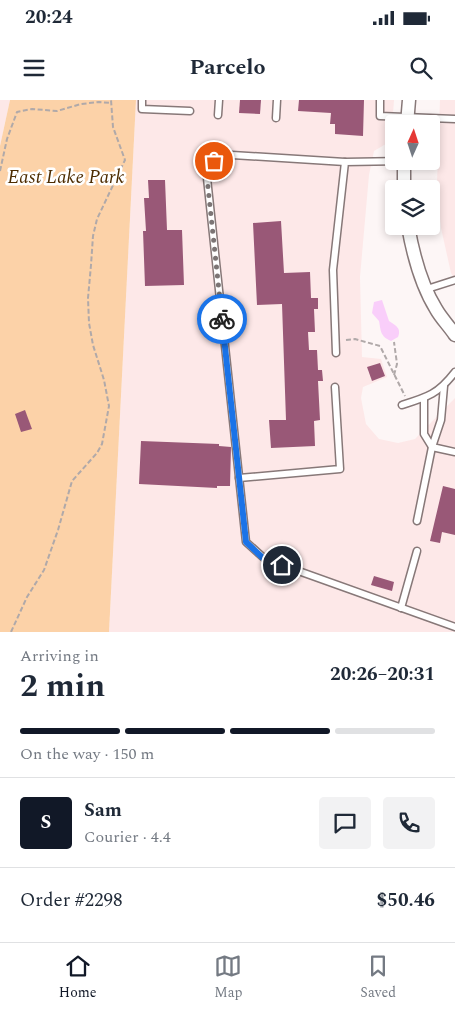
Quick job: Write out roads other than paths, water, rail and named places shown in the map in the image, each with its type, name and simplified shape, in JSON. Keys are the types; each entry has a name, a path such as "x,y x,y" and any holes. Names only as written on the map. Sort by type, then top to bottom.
{"street":[{"path":"408,115 409,100"},
{"path":"410,235 421,278 436,309 455,335"}],"lane":[{"path":"142,100 142,109 190,112"},
{"path":"218,116 219,100"},
{"path":"276,118 277,100"},
{"path":"380,100 380,116 385,117"},
{"path":"440,120 455,119"},
{"path":"385,161 345,162 232,156 214,161 207,178 246,542 264,559 455,627"},
{"path":"336,353 332,270 345,162"},
{"path":"427,289 455,280"},
{"path":"405,404 434,394 444,386 455,372"},
{"path":"417,521 432,447 441,420 444,386"},
{"path":"239,478 340,469 335,387"},
{"path":"424,398 424,434 432,447 455,452"},
{"path":"401,608 417,551"}],"park label":[{"name":"East Lake Park","path":"66,177"}]}
